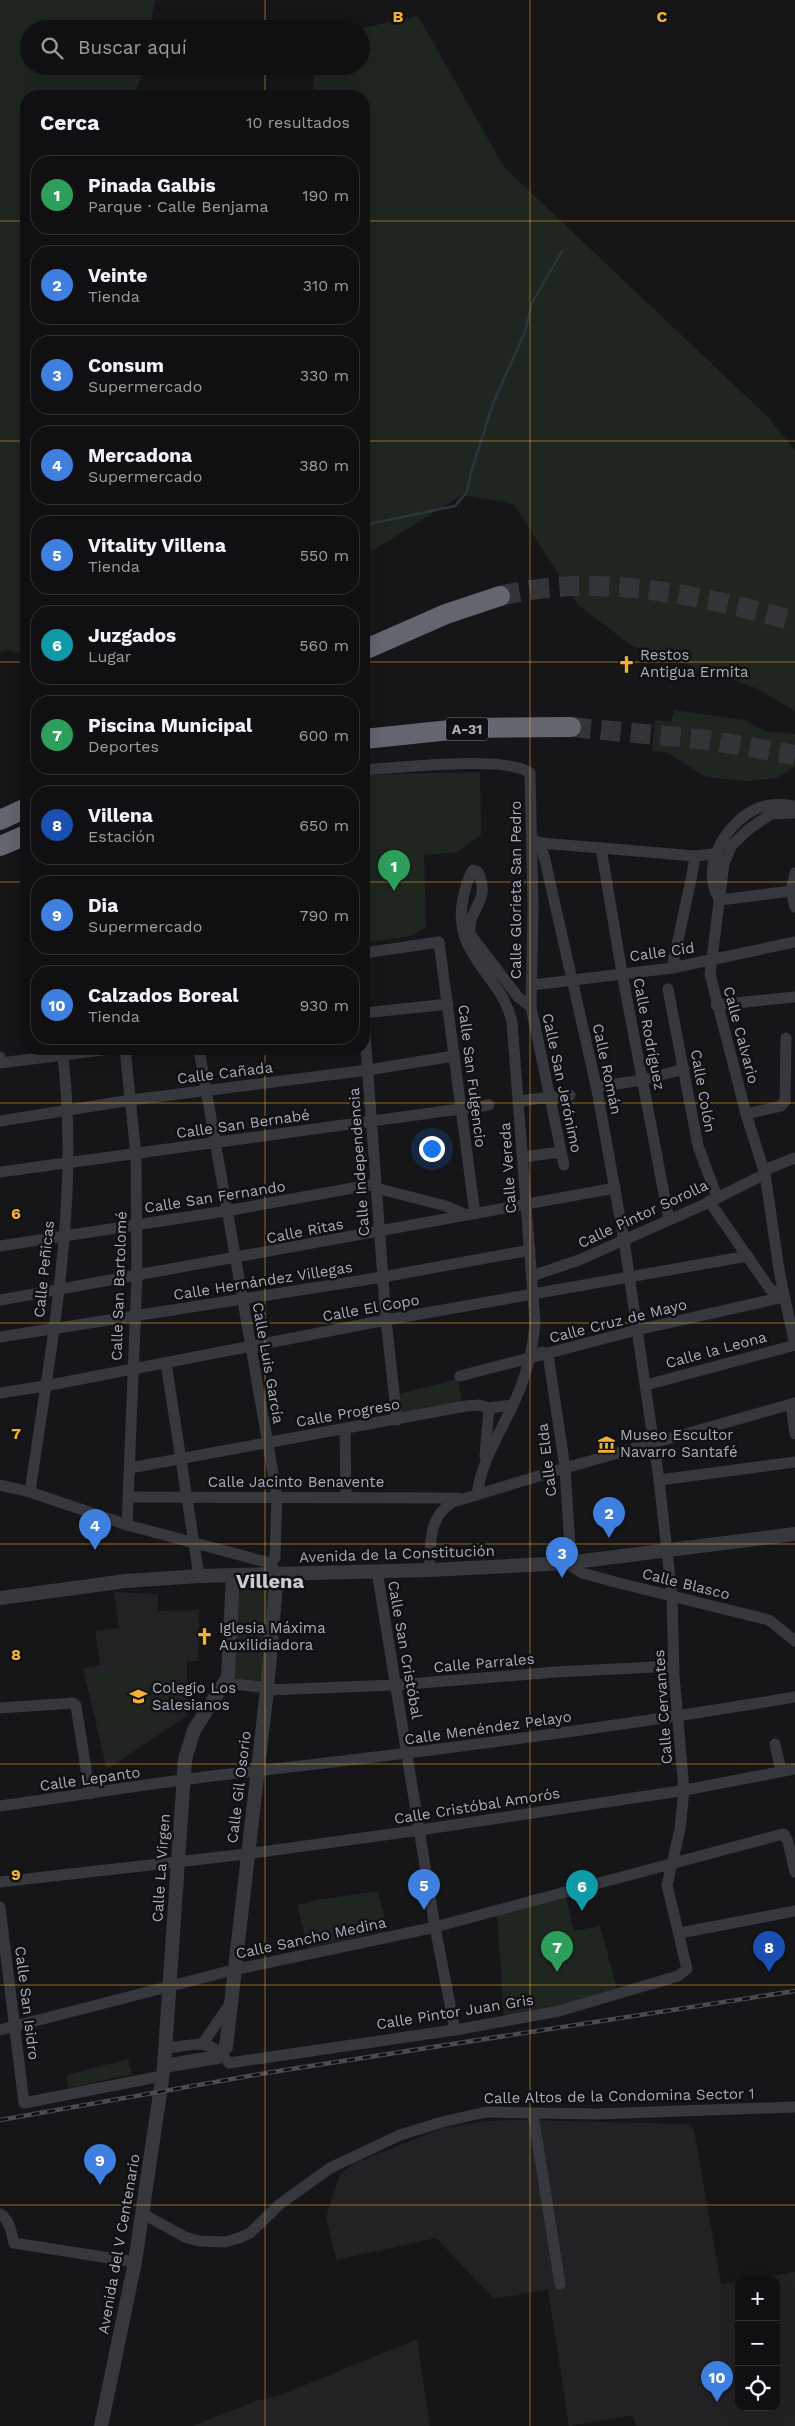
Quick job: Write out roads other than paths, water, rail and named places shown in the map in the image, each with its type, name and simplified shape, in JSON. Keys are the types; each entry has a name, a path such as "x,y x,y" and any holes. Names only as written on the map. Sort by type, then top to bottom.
{"highway":[{"path":"370,647 446,614 500,596"},
{"name":"A-31","path":"370,738 470,728 571,727"},
{"path":"0,820 20,811"},
{"path":"0,846 20,838"}],"street":[{"name":"Calle Glorieta San Pedro","path":"370,770 499,764 524,769 530,773 536,841 531,1007"},
{"path":"536,841 601,851 694,856 715,854 725,836 739,820 753,810 772,804 795,806"},
{"name":"Calle Calvario","path":"795,813 770,814 749,828 732,845 724,863 710,974 716,1005 764,1172 784,1297 795,1345"},
{"name":"Calle Román","path":"536,841 555,906 596,1087 624,1240 646,1385"},
{"name":"Calle Rodríguez","path":"601,851 669,1220"},
{"name":"Calle Calvario","path":"715,854 713,884 720,900"},
{"path":"672,968 692,875 694,856"},
{"path":"472,870 478,872 484,884 481,900 469,924 467,936 518,997 531,1007 510,1012 460,924 467,878 472,870"},
{"path":"795,873 790,891 795,907"},
{"path":"720,900 790,891"},
{"path":"533,907 555,906"},
{"name":"Calle San Fulgencio","path":"370,952 439,942 448,1004 471,1214"},
{"name":"Calle Cid","path":"532,985 672,968 795,942"},
{"name":"Calle Colón","path":"668,989 698,1146 713,1199 770,1289 784,1297"},
{"path":"716,1005 795,996"},
{"path":"370,1012 448,1004"},
{"name":"Calle San Jerónimo","path":"531,1007 564,1165"},
{"name":"Calle Vereda","path":"510,1012 535,1322 540,1348 548,1354"},
{"path":"746,1114 781,1106 785,1101 786,1038"},
{"path":"0,1057 0,1063 45,1055"},
{"name":"Calle Peñicas","path":"30,1492 64,1236 69,1111 62,1055"},
{"name":"Calle San Bartolomé","path":"126,1055 136,1155 136,1276 127,1526"},
{"name":"Calle Luis García","path":"200,1055 226,1211 236,1259 241,1299 277,1496 273,1569"},
{"name":"Calle Independencia","path":"367,1055 370,1122 386,1320 397,1420"},
{"name":"Calle Cañada","path":"0,1121 131,1100 368,1070 454,1056"},
{"path":"596,1087 642,1080 684,1069"},
{"path":"518,1102 570,1095"},
{"name":"Calle San Bernabé","path":"0,1172 136,1155 489,1105"},
{"path":"523,1157 561,1152"},
{"name":"Calle Pintor Sorolla","path":"532,1276 579,1260 669,1220 795,1158"},
{"name":"Calle San Fernando","path":"0,1246 376,1186 471,1214"},
{"name":"Calle Ritas","path":"0,1300 236,1259 615,1188"},
{"name":"Calle Hernández Villegas","path":"0,1337 383,1276 530,1250"},
{"name":"Calle El Copo","path":"0,1393 386,1320 748,1256"},
{"name":"Calle Cruz de Mayo","path":"460,1376 637,1330 784,1297"},
{"name":"Calle Vereda","path":"485,1461 513,1405 530,1359 535,1322"},
{"name":"Calle la Leona","path":"646,1385 795,1345"},
{"name":"Calle Elda","path":"548,1354 565,1468 569,1562"},
{"path":"166,1363 199,1576"},
{"name":"Calle Cervantes","path":"646,1385 672,1596 677,1717 684,1790 680,1830 668,1885 688,1965"},
{"path":"429,1570 435,1520 443,1508 463,1498 477,1496 565,1468 793,1403 795,1434"},
{"name":"Calle Progreso","path":"130,1468 181,1457 397,1420 466,1406 479,1405 489,1408 513,1405"},
{"path":"477,1496 479,1476 485,1461 489,1408"},
{"path":"345,1428 346,1496"},
{"path":"659,1480 795,1462"},
{"path":"0,1485 30,1492 127,1526 195,1544 273,1569"},
{"name":"Calle Jacinto Benavente","path":"129,1497 346,1496 463,1498"},
{"name":"Avenida de la Constitución","path":"0,1598 126,1581 233,1575 273,1569 429,1570 569,1562 795,1534"},
{"name":"Calle Blasco","path":"569,1562 582,1573 770,1620 795,1641"},
{"name":"Calle Gil Osorio","path":"224,2050 267,1690 273,1569"},
{"name":"Calle San Cristóbal","path":"378,1571 435,1927 454,2030"},
{"path":"225,1683 229,1670 233,1575"},
{"name":"Calle Parrales","path":"225,1683 260,1687 267,1690 396,1686 556,1672 674,1666"},
{"name":"Calle La Virgen","path":"163,2071 185,1759 191,1737 225,1683"},
{"name":"Calle Menéndez Pelayo","path":"184,1780 408,1754 677,1717 795,1697"},
{"path":"0,1708 73,1703 76,1706 90,1794"},
{"path":"775,1744 781,1771"},
{"name":"Calle Cristóbal Amorós","path":"0,1882 177,1863 420,1830 684,1790 795,1769"},
{"name":"Calle Lepanto","path":"0,1806 184,1780"},
{"name":"Calle Sancho Medina","path":"0,2030 233,1970 435,1927 779,1834 784,1834 788,1842 795,1872"},
{"name":"Calle San Isidro","path":"0,1907 24,2103 163,2071"},
{"path":"680,1933 795,1911"},
{"name":"Calle Pintor Juan Gris","path":"203,2043 224,2050 229,2063 454,2030 579,2007 683,1974 688,1969 688,1965"},
{"name":"Calle Gil Osorio","path":"203,2043 230,2004"},
{"path":"165,2048 203,2043"},
{"path":"163,2071 206,2061 224,2050"},
{"name":"Avenida del V Centenario","path":"101,2426 135,2262 163,2071"},
{"name":"Calle Altos de la Condomina Sector 1","path":"143,2214 185,2237 200,2241 225,2242 239,2238 250,2233 280,2204 316,2176 381,2143 442,2122 486,2112 533,2114 795,2107"},
{"path":"533,2114 560,2284"},
{"path":"0,2214 5,2217 10,2227 14,2243 135,2262"}],"waterway":[{"path":"370,524 455,506 467,492 471,472 494,401 525,332 532,303 562,251"}],"tunnel":[{"path":"500,596 537,589 575,586 649,590 685,595 795,621"},
{"path":"571,727 708,740 795,755"}],"railway":[{"path":"0,2120 272,2072 795,1991"}],"place":[{"name":"Restos Antigua Ermita","path":"626,664"},
{"name":"Pinada Galbis","path":"394,891"},
{"name":"Museo Escultor Navarro Santafé","path":"606,1444"},
{"name":"Veinte","path":"609,1538"},
{"name":"Mercadona","path":"95,1550"},
{"name":"Consum","path":"562,1578"},
{"name":"Iglesia Máxima Auxilidiadora","path":"205,1637"},
{"name":"Colegio Los Salesianos","path":"138,1697"},
{"name":"Vitality Villena","path":"424,1910"},
{"name":"Juzgados","path":"582,1911"},
{"name":"Piscina Municipal","path":"557,1972"},
{"name":"Villena","path":"769,1972"},
{"name":"Dia","path":"100,2185"},
{"name":"Calzados Boreal","path":"717,2402"}],"district":[{"name":"Villena","path":"270,1581"}]}
